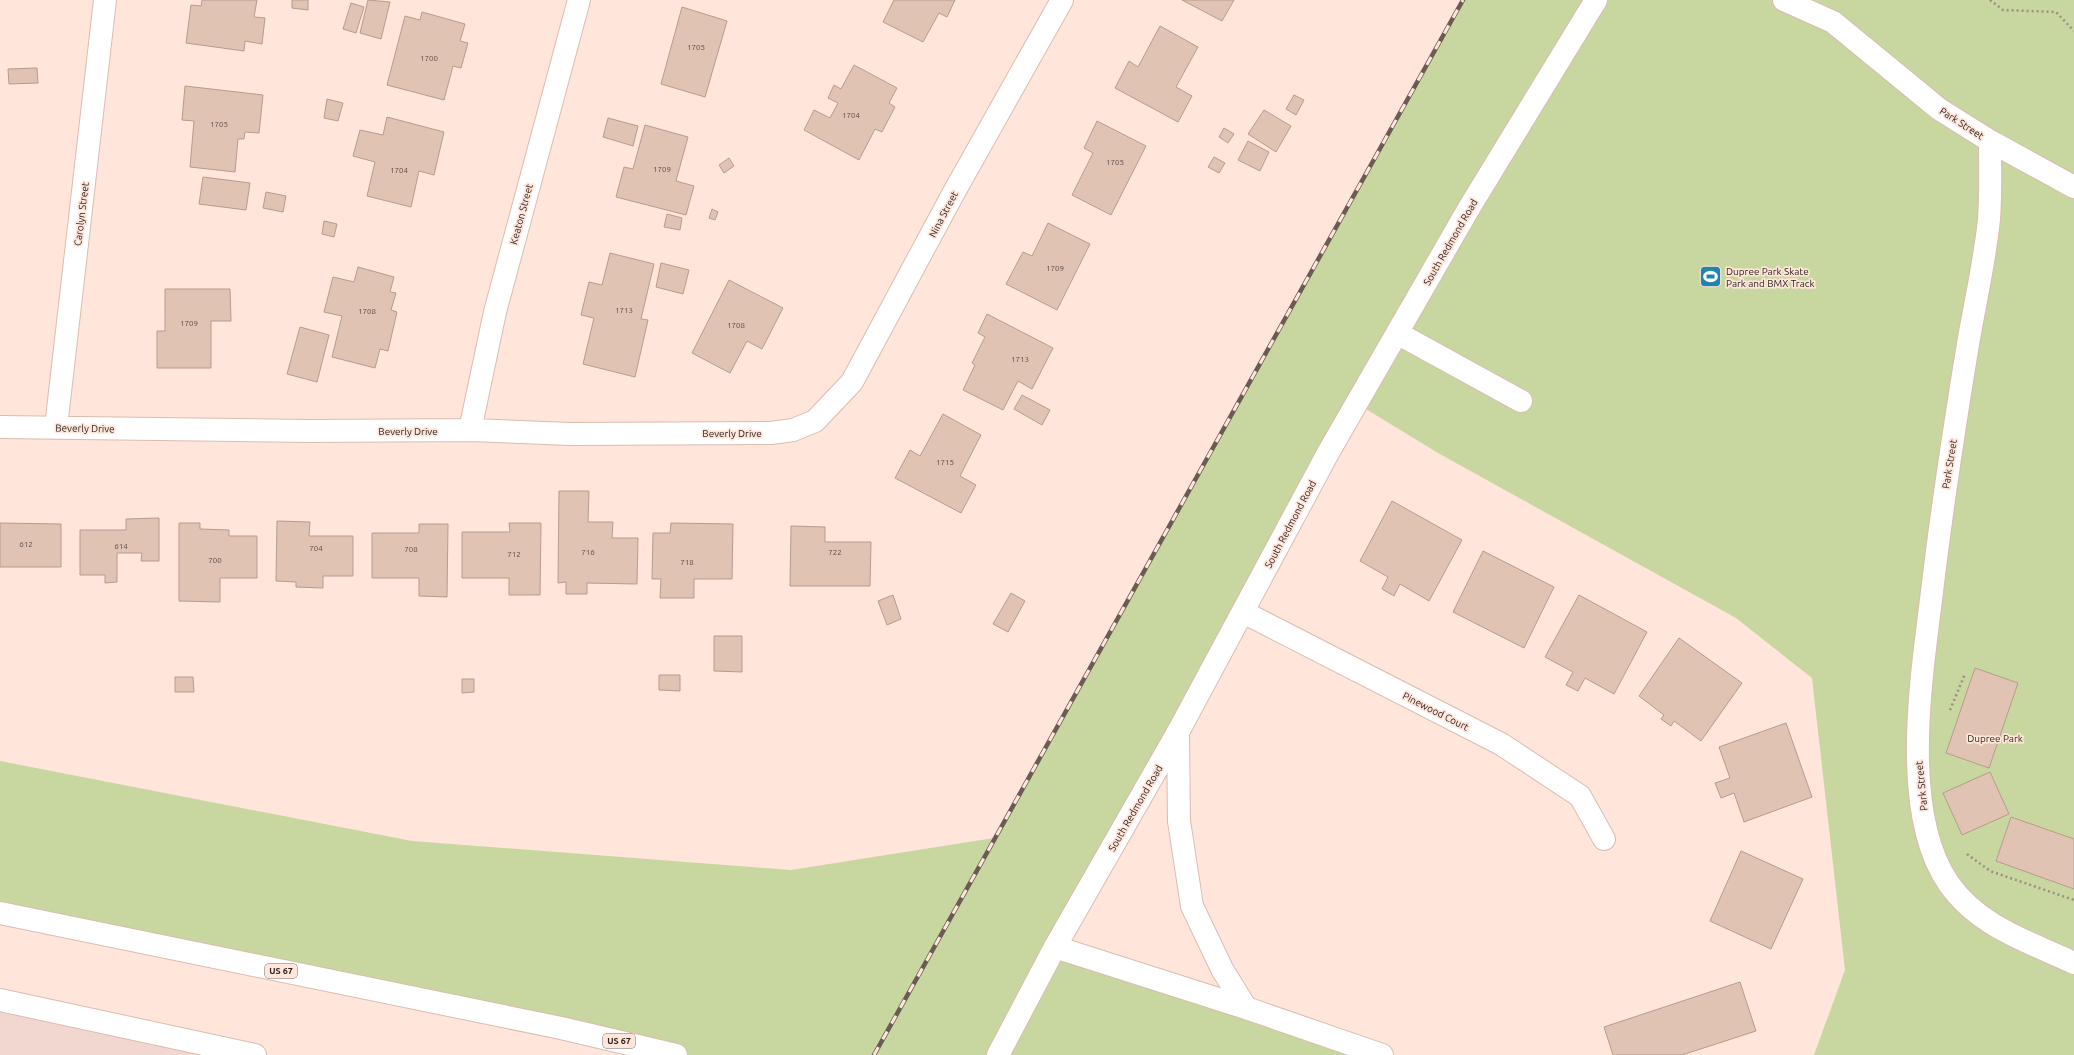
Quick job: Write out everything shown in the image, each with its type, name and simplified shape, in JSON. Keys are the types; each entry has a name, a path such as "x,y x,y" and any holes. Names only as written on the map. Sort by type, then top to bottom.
{"main road":[{"name":"Carolyn Street","path":"56,427 105,0"},
{"name":"Keaton Street","path":"470,430 495,312 579,0"},
{"name":"Nina Street","path":"815,421 852,382 953,194 1062,0"},
{"name":"South Redmond Road","path":"998,1055 1055,947 1178,732 1328,453 1469,208 1596,0"},
{"name":"Park Street","path":"1784,0 1833,22 1939,109 1990,142 1989,219 1943,501 1924,657 1916,738 1922,805 1931,848 1948,883 1964,902 1988,922 2074,963"},
{"path":"1990,142 2074,187"},
{"path":"1397,333 1521,401"},
{"name":"Beverly Drive","path":"0,427 309,431 470,430 570,434 771,433 793,430 815,421"},
{"name":"Pinewood Court","path":"1243,612 1501,744 1580,796 1604,839"},
{"path":"1178,732 1179,821 1192,906 1222,969 1246,1008"},
{"name":"US 67","path":"0,913 561,1028 676,1055"},
{"path":"1055,947 1246,1008 1382,1055"},
{"path":"0,1000 255,1055"}],"path":[{"path":"1990,0 2003,10 2056,12 2074,30"},
{"path":"1947,717 1965,674"},
{"path":"1962,850 1990,871 2074,900"}],"shaded area":[{"path":"0,1000 255,1055 0,1055"}],"green space":[{"name":"Dupree Park","path":"1463,0 2074,0 2074,1055 1814,1055 1845,970 1812,678 1736,618 1438,453 1356,403 1055,947 1382,1055 676,1055 0,913 0,761 412,841 791,870 994,838"}],"building":[{"path":"202,0 257,0 254,17 265,18 262,44 245,41 244,51 186,43 191,5 201,6"},
{"path":"292,0 308,0 308,10 292,8"},
{"path":"368,0 390,2 381,39 360,33"},
{"path":"894,0 955,0 947,17 939,13 923,42 883,22"},
{"path":"1182,0 1234,0 1222,21"},
{"path":"351,3 364,7 356,33 343,29"},
{"path":"682,7 727,21 705,97 661,84"},
{"path":"422,12 465,24 460,41 468,43 461,68 453,66 444,100 387,85 405,16 420,20"},
{"path":"1160,26 1198,47 1176,87 1192,96 1178,122 1115,88 1129,61 1138,67"},
{"path":"854,65 897,88 889,103 895,107 882,132 875,129 859,160 804,130 814,110 830,118 838,103 828,98 834,85 841,89"},
{"path":"37,68 38,83 9,84 8,69"},
{"path":"185,86 263,95 259,133 245,132 244,139 238,139 235,172 190,167 194,121 182,120"},
{"path":"1294,95 1304,100 1296,115 1286,109"},
{"path":"327,99 343,103 338,121 324,118"},
{"path":"1264,110 1291,126 1276,152 1248,134"},
{"path":"387,117 444,132 434,175 419,171 411,207 367,196 375,162 353,156 360,130 383,135"},
{"path":"608,118 638,126 633,146 603,137"},
{"path":"1097,121 1146,146 1111,215 1072,195 1093,153 1084,148"},
{"path":"645,125 688,137 676,181 694,186 686,215 616,197 624,167 633,169"},
{"path":"1224,128 1234,134 1228,143 1219,137"},
{"path":"1248,141 1269,152 1260,171 1238,160"},
{"path":"1214,157 1225,163 1219,173 1208,167"},
{"path":"729,158 734,166 724,173 719,165"},
{"path":"203,177 250,183 246,210 199,204"},
{"path":"266,192 286,196 283,212 263,208"},
{"path":"712,209 718,212 715,220 709,218"},
{"path":"667,214 682,218 680,230 664,227"},
{"path":"324,221 337,224 334,237 322,234"},
{"path":"1048,223 1090,244 1057,310 1006,284 1023,252 1032,256"},
{"path":"610,253 654,264 641,319 648,320 635,377 583,364 594,318 581,315 589,282 602,285"},
{"path":"661,263 689,270 683,294 656,287"},
{"path":"358,267 394,277 390,292 396,293 391,310 397,312 388,351 380,349 375,368 332,357 342,316 324,312 333,277 354,282"},
{"path":"729,280 783,308 762,349 747,341 730,373 692,353"},
{"path":"165,289 230,289 231,321 211,321 211,368 157,368 157,331 165,331"},
{"path":"987,314 1053,348 1032,389 1018,381 1003,410 963,390 975,365 972,363 985,337 978,333"},
{"path":"300,327 329,335 317,382 287,374"},
{"path":"1022,395 1050,410 1042,425 1014,409"},
{"path":"943,414 981,435 960,476 976,485 961,513 895,478 910,450 920,456"},
{"path":"559,491 589,491 588,522 613,522 612,538 638,538 637,584 587,583 587,594 566,594 566,582 558,583"},
{"path":"1392,501 1462,540 1429,601 1400,584 1394,596 1382,589 1388,577 1360,561"},
{"path":"159,518 159,561 141,561 142,553 117,553 117,582 105,583 105,575 80,575 80,530 126,530 126,519"},
{"path":"277,521 310,522 309,536 353,536 353,576 323,576 323,588 296,587 296,582 276,581"},
{"path":"0,523 61,524 61,567 0,567"},
{"path":"179,523 200,523 200,529 229,530 229,536 257,536 257,578 220,578 220,602 179,601"},
{"path":"509,523 541,523 540,595 509,595 509,578 462,578 462,532 510,532"},
{"path":"671,523 733,524 732,579 694,579 694,598 660,598 661,579 652,579 653,533 670,533"},
{"path":"419,524 448,524 447,597 419,596 419,578 372,578 372,533 419,533"},
{"path":"791,526 825,527 825,542 871,542 870,586 790,586"},
{"path":"1483,551 1554,587 1524,648 1453,612"},
{"path":"1011,593 1025,601 1008,632 993,624"},
{"path":"893,595 901,619 887,625 878,601"},
{"path":"1579,595 1647,632 1614,694 1585,678 1578,691 1566,685 1573,672 1545,657"},
{"path":"714,636 742,636 742,672 714,671"},
{"path":"1679,638 1742,683 1701,741 1674,721 1671,726 1661,719 1664,715 1639,696"},
{"path":"1975,668 2018,683 1989,768 1946,753"},
{"path":"659,675 680,675 680,691 659,690"},
{"path":"175,677 193,677 194,692 175,692"},
{"path":"462,679 474,679 474,692 462,693"},
{"path":"1786,723 1812,797 1744,822 1734,793 1721,798 1715,783 1730,778 1719,747"},
{"path":"1990,772 2009,814 1962,835 1943,793"},
{"path":"2011,817 2074,839 2074,889 1996,861"},
{"path":"1741,851 1803,879 1771,949 1710,921"},
{"path":"1740,982 1756,1031 1682,1055 1613,1055 1604,1027"}],"railway":[{"path":"874,1055 1463,0"}],"place":[{"name":"Dupree Park Skate Park and BMX Track","path":"1711,277"}]}
